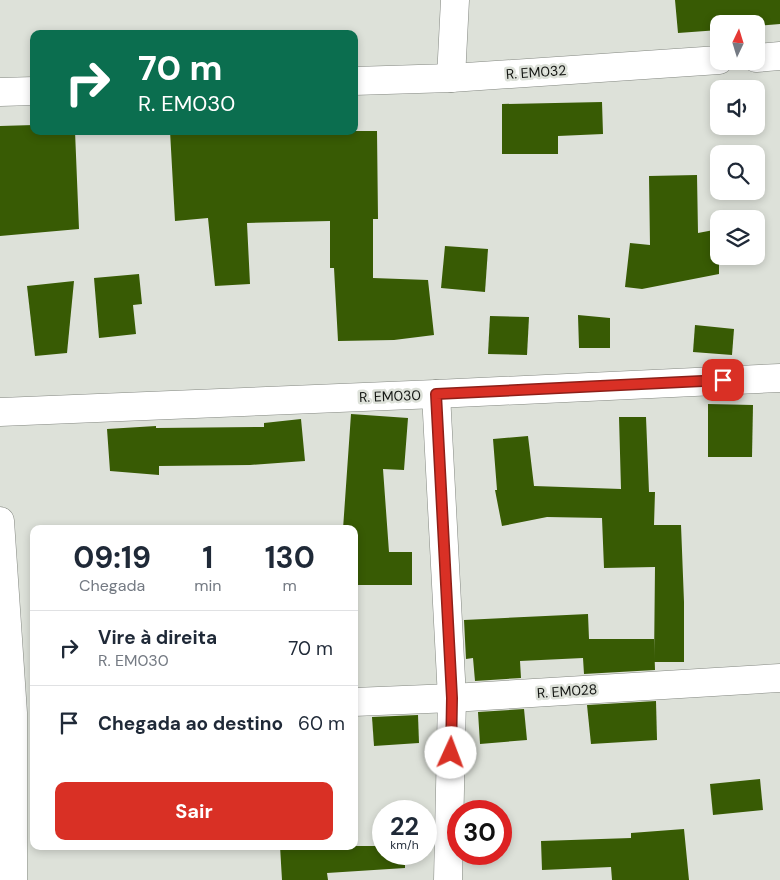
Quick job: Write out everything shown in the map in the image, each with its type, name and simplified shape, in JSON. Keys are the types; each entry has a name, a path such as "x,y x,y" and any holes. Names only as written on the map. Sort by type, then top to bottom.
{"street":[{"path":"450,78 455,0"},
{"path":"765,57 780,56"},
{"name":"R. EM032","path":"358,81 450,78 710,61"},
{"path":"0,92 30,91"},
{"name":"R. EM030","path":"0,412 780,378"},
{"path":"436,394 452,698 448,880"},
{"path":"0,521 16,713 13,880"},
{"name":"R. EM028","path":"358,702 780,678"}],"building":[{"path":"675,0 780,0 780,24 765,25 765,15 710,15 710,31 678,33"},
{"path":"602,102 603,134 558,136 558,154 502,154 502,104"},
{"path":"30,125 30,135 75,135 79,229 0,236 0,126"},
{"path":"358,131 377,131 378,219 373,219 373,278 428,280 434,335 394,340 338,341 334,268 330,268 330,221 247,223 250,284 215,286 208,218 175,221 170,135 358,135"},
{"path":"697,175 698,233 710,231 710,265 719,265 719,274 642,289 625,287 630,243 650,245 649,176"},
{"path":"445,246 488,249 485,292 441,288"},
{"path":"139,274 142,304 133,305 136,334 99,338 94,278"},
{"path":"74,281 67,353 35,356 27,286"},
{"path":"578,315 610,318 610,348 579,348"},
{"path":"490,316 529,317 527,355 488,354"},
{"path":"695,325 734,329 732,355 693,352"},
{"path":"708,404 753,405 752,457 708,457"},
{"path":"351,414 408,418 404,470 383,469 389,552 412,552 412,585 358,585 358,525 343,525"},
{"path":"619,417 646,417 649,492 655,492 654,525 681,525 684,662 654,662 655,567 604,568 602,518 547,517 502,526 495,490 497,490 493,439 528,436 534,486 621,489"},
{"path":"301,419 305,461 250,465 159,466 159,475 110,471 107,429 156,426 156,428 264,427 264,423"},
{"path":"588,614 589,639 654,639 655,670 584,674 583,658 520,661 521,678 475,681 473,658 466,659 464,620"},
{"path":"656,701 657,740 591,744 587,705"},
{"path":"524,709 527,740 480,744 478,712"},
{"path":"418,715 419,743 374,746 372,717"},
{"path":"760,779 763,810 713,815 710,784"},
{"path":"684,829 689,880 612,880 611,867 542,870 541,841 631,838 631,833"},
{"path":"358,846 372,846 372,865 405,865 405,868 327,873 328,880 282,880 280,850 358,850"}],"route":[{"path":"451,753 452,698 436,394 723,380"}]}
